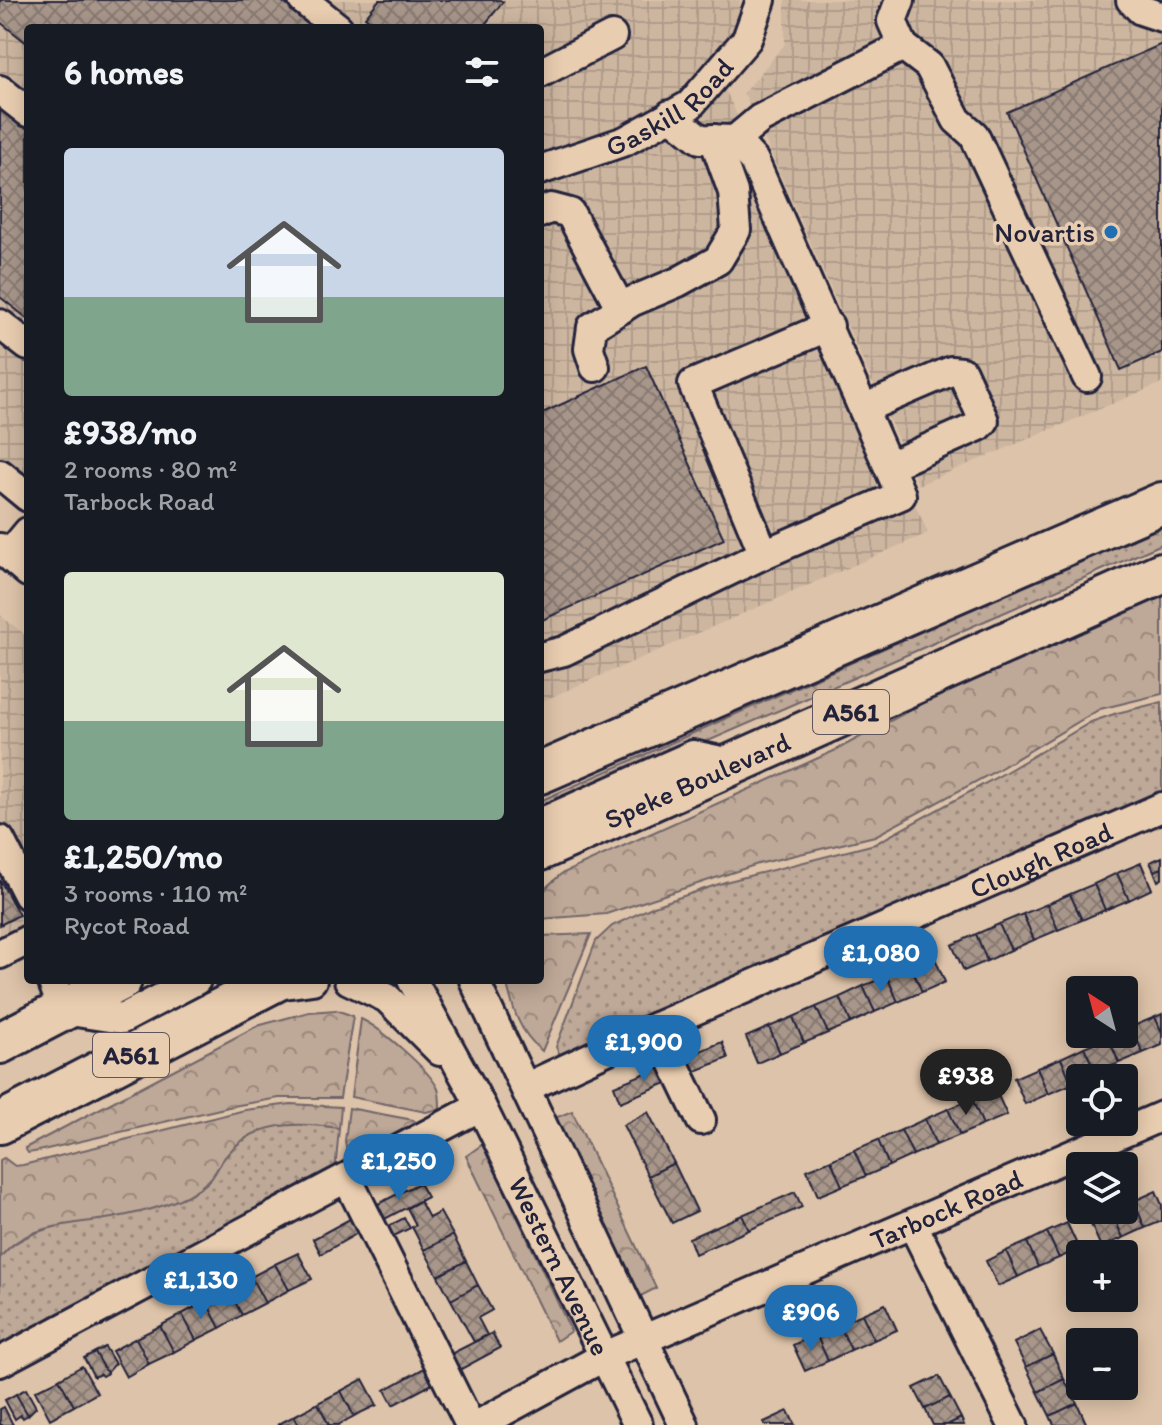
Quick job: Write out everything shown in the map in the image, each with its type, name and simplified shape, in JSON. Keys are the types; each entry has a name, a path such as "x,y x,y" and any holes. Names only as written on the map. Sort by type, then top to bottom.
{"highway":[{"name":"A561","path":"544,771 1162,503"},
{"name":"Speke Boulevard","path":"544,844 735,764 1162,573"},
{"name":"A561","path":"0,1043 67,990 99,984"},
{"name":"A561","path":"0,1123 270,984"}],"street":[{"path":"303,0 333,24"},
{"name":"Gaskill Road","path":"544,169 625,141 690,105 747,39 761,0"},
{"path":"900,0 892,21 903,46 929,66 957,120 974,135 1087,377"},
{"path":"1131,0 1141,10 1162,17"},
{"path":"544,71 612,36"},
{"path":"670,115 700,139 724,139 903,46"},
{"path":"0,90 24,109"},
{"path":"595,367 589,349 592,327 718,260 736,230 724,139"},
{"path":"544,656 564,651 764,554 901,495 754,161 724,139"},
{"path":"544,211 551,208 570,213 621,309"},
{"path":"0,324 24,343"},
{"path":"764,554 693,384 829,326"},
{"path":"865,408 951,371 962,372 984,421 889,466"},
{"path":"0,474 24,494"},
{"path":"12,558 24,538"},
{"name":"Clough Road","path":"527,1087 656,1027 1162,807"},
{"path":"0,840 24,887"},
{"path":"0,954 24,942"},
{"name":"A561","path":"67,990 122,1019 188,984"},
{"path":"357,984 387,998 465,1078"},
{"name":"Western Avenue","path":"414,984 481,1106 638,1425"},
{"name":"Western Avenue","path":"476,984 684,1425"},
{"path":"489,984 494,1022"},
{"path":"656,1027 701,1120"},
{"path":"0,1362 481,1106"},
{"name":"Tarbock Road","path":"478,1425 605,1356 1162,1116"},
{"path":"347,1178 470,1425"},
{"path":"913,1225 1013,1425"}],"shaded area":[{"path":"0,0 740,0 736,34 714,65 928,533 544,700 544,24 24,24 24,505 0,485"},
{"path":"785,0 1162,0 1162,383 918,485 744,93 785,44"},
{"path":"0,615 24,634 24,949 0,962"}],"green space":[{"path":"1162,525 1162,544 544,812 544,799"},
{"path":"1162,593 1162,694 1100,709 994,772 875,836 758,864 606,914 544,919 544,889 561,874 836,750 927,701"},
{"path":"1162,702 1162,798 563,1061 556,1047 596,941 612,926 654,906 725,882 875,844 1091,722"},
{"path":"591,934 542,1051 522,1027 507,984 544,984 544,936"},
{"path":"336,1010 353,1016 340,1098 279,1098 34,1152 28,1153 25,1148 257,1026 309,1012"},
{"path":"361,1019 391,1040 425,1071 438,1089 440,1109 426,1112 351,1097"},
{"path":"291,1104 341,1107 339,1128 293,1125 264,1130 238,1144 211,1178 187,1195 137,1213 36,1232 10,1247 0,1258 0,1160 4,1158 15,1166 23,1165 245,1110"},
{"path":"349,1108 413,1120 420,1130 350,1166 345,1141"},
{"path":"572,1111 656,1288 641,1296 555,1118"},
{"path":"300,1123 339,1128 335,1173 0,1351 0,1258 13,1245 51,1228 143,1210 181,1198 206,1184 227,1154 253,1133 272,1126"},
{"path":"483,1144 571,1331 556,1341 466,1156"}],"building":[{"path":"0,0 280,0 311,24 24,24 24,41 0,22"},
{"path":"379,0 503,2 485,24 374,24 365,17"},
{"name":"Novartis","path":"1162,44 1162,352 1121,370 1007,112"},
{"path":"0,107 24,126 24,316 0,297"},
{"path":"646,366 724,539 544,619 544,412"},
{"path":"1162,857 1162,868 1154,871 1150,862"},
{"path":"1141,863 1152,889 1129,900 1117,873"},
{"path":"1162,868 1162,879 1158,881 1154,871"},
{"path":"1117,873 1129,900 1105,910 1094,884"},
{"path":"0,880 19,915 0,925"},
{"path":"1094,884 1105,910 1082,920 1070,894"},
{"path":"1070,894 1082,920 1058,930 1047,904"},
{"path":"1047,904 1058,930 1034,940 1023,914"},
{"path":"1023,914 1034,940 1011,950 999,924"},
{"path":"999,924 1011,950 987,961 976,934"},
{"path":"976,934 987,961 964,971 952,945"},
{"path":"934,956 945,982 922,992 911,966"},
{"path":"911,966 922,992 898,1002 887,976"},
{"path":"887,976 898,1002 875,1012 863,986"},
{"path":"863,986 875,1012 851,1023 840,997"},
{"path":"840,997 851,1023 828,1033 816,1007"},
{"path":"816,1007 828,1033 804,1043 793,1017"},
{"path":"1162,1014 1162,1033 1155,1017"},
{"path":"793,1017 804,1043 780,1053 769,1027"},
{"path":"1155,1017 1162,1033 1162,1045 1143,1053 1138,1042 1138,1024"},
{"path":"769,1027 780,1053 757,1063 746,1037"},
{"path":"722,1042 728,1058 674,1080 668,1064"},
{"path":"1138,1042 1143,1053 1119,1063 1113,1048 1138,1048"},
{"path":"1084,1048 1113,1048 1119,1063 1117,1064 1092,1064"},
{"path":"1084,1048 1092,1064 1066,1064 1066,1070 1061,1058"},
{"path":"1061,1058 1066,1070 1066,1086 1048,1094 1037,1068"},
{"path":"668,1064 674,1080 620,1102 614,1086"},
{"path":"1037,1068 1048,1094 1025,1104 1014,1078"},
{"path":"995,1089 1007,1115 983,1125 972,1099"},
{"path":"972,1099 983,1125 960,1135 948,1109"},
{"path":"948,1109 960,1135 936,1145 925,1119"},
{"path":"648,1112 674,1163 648,1176 623,1125"},
{"path":"925,1119 936,1145 913,1155 901,1130"},
{"path":"901,1130 913,1155 889,1166 878,1140"},
{"path":"878,1140 889,1166 866,1176 854,1150"},
{"path":"854,1150 866,1176 842,1186 831,1160"},
{"path":"831,1160 842,1186 818,1196 807,1170"},
{"path":"674,1163 697,1211 672,1223 648,1176"},
{"path":"419,1183 427,1197 379,1222 372,1207"},
{"path":"1156,1191 1162,1205 1162,1221 1145,1228 1138,1211 1138,1199"},
{"path":"795,1192 802,1207 749,1230 742,1215"},
{"path":"420,1201 429,1218 440,1212 453,1235 424,1250 412,1227 416,1225 407,1208"},
{"path":"1138,1211 1145,1228 1123,1238 1117,1224 1138,1224"},
{"path":"357,1215 365,1229 321,1254 313,1239"},
{"path":"742,1215 749,1230 695,1254 689,1238"},
{"path":"404,1218 410,1228 390,1238 385,1228"},
{"path":"1067,1224 1075,1240 1066,1240 1066,1255 1059,1258 1047,1232"},
{"path":"1091,1224 1117,1224 1123,1238 1118,1240 1098,1240"},
{"path":"1047,1232 1059,1258 1038,1267 1027,1242"},
{"path":"453,1235 466,1261 438,1276 424,1250"},
{"path":"1027,1242 1038,1267 1018,1277 1006,1251"},
{"path":"1006,1251 1018,1277 998,1286 986,1261"},
{"path":"298,1253 312,1279 289,1290 275,1264"},
{"path":"466,1261 478,1285 451,1300 438,1276"},
{"path":"275,1264 289,1290 265,1303 251,1277"},
{"path":"251,1277 265,1303 242,1315 228,1289"},
{"path":"478,1285 492,1310 478,1318 487,1335 474,1342 451,1300"},
{"path":"228,1289 242,1315 220,1328 206,1301"},
{"path":"206,1301 220,1328 196,1340 182,1314"},
{"path":"885,1304 897,1330 874,1340 862,1314"},
{"path":"182,1314 196,1340 174,1352 160,1326"},
{"path":"862,1314 874,1340 851,1350 839,1324"},
{"path":"839,1324 851,1350 828,1361 816,1334"},
{"path":"160,1326 174,1352 149,1364 136,1338"},
{"path":"1040,1330 1053,1354 1026,1367 1014,1343"},
{"path":"492,1333 500,1348 454,1373 445,1357"},
{"path":"816,1334 828,1361 805,1371 793,1345"},
{"path":"136,1338 149,1364 126,1377 112,1351"},
{"path":"105,1347 115,1364 107,1373 95,1352"},
{"path":"95,1352 107,1373 94,1377 84,1358"},
{"path":"1053,1354 1064,1379 1038,1392 1026,1367"},
{"path":"430,1365 438,1381 393,1405 385,1390"},
{"path":"82,1366 97,1393 74,1406 59,1379"},
{"path":"939,1376 950,1397 925,1409 914,1388"},
{"path":"59,1379 74,1406 50,1419 35,1391"},
{"path":"363,1379 377,1405 354,1416 341,1391"},
{"path":"1064,1379 1066,1400 1075,1400 1077,1403 1050,1416 1038,1392"},
{"path":"26,1389 36,1407 28,1415 16,1394"},
{"path":"341,1391 354,1416 338,1425 329,1425 318,1403"},
{"path":"16,1394 28,1415 15,1419 5,1400"},
{"path":"950,1397 961,1418 947,1425 933,1425 925,1409"},
{"path":"318,1403 329,1425 299,1425 294,1416"},
{"path":"1077,1403 1087,1425 1054,1425 1050,1416"},
{"path":"4,1407 13,1425 0,1425 0,1409"},
{"path":"788,1411 795,1425 765,1425 764,1422"},
{"path":"294,1416 299,1425 277,1425"},
{"path":"961,1418 964,1425 947,1425"}],"place":[{"name":"Novartis","path":"1111,232"}]}
